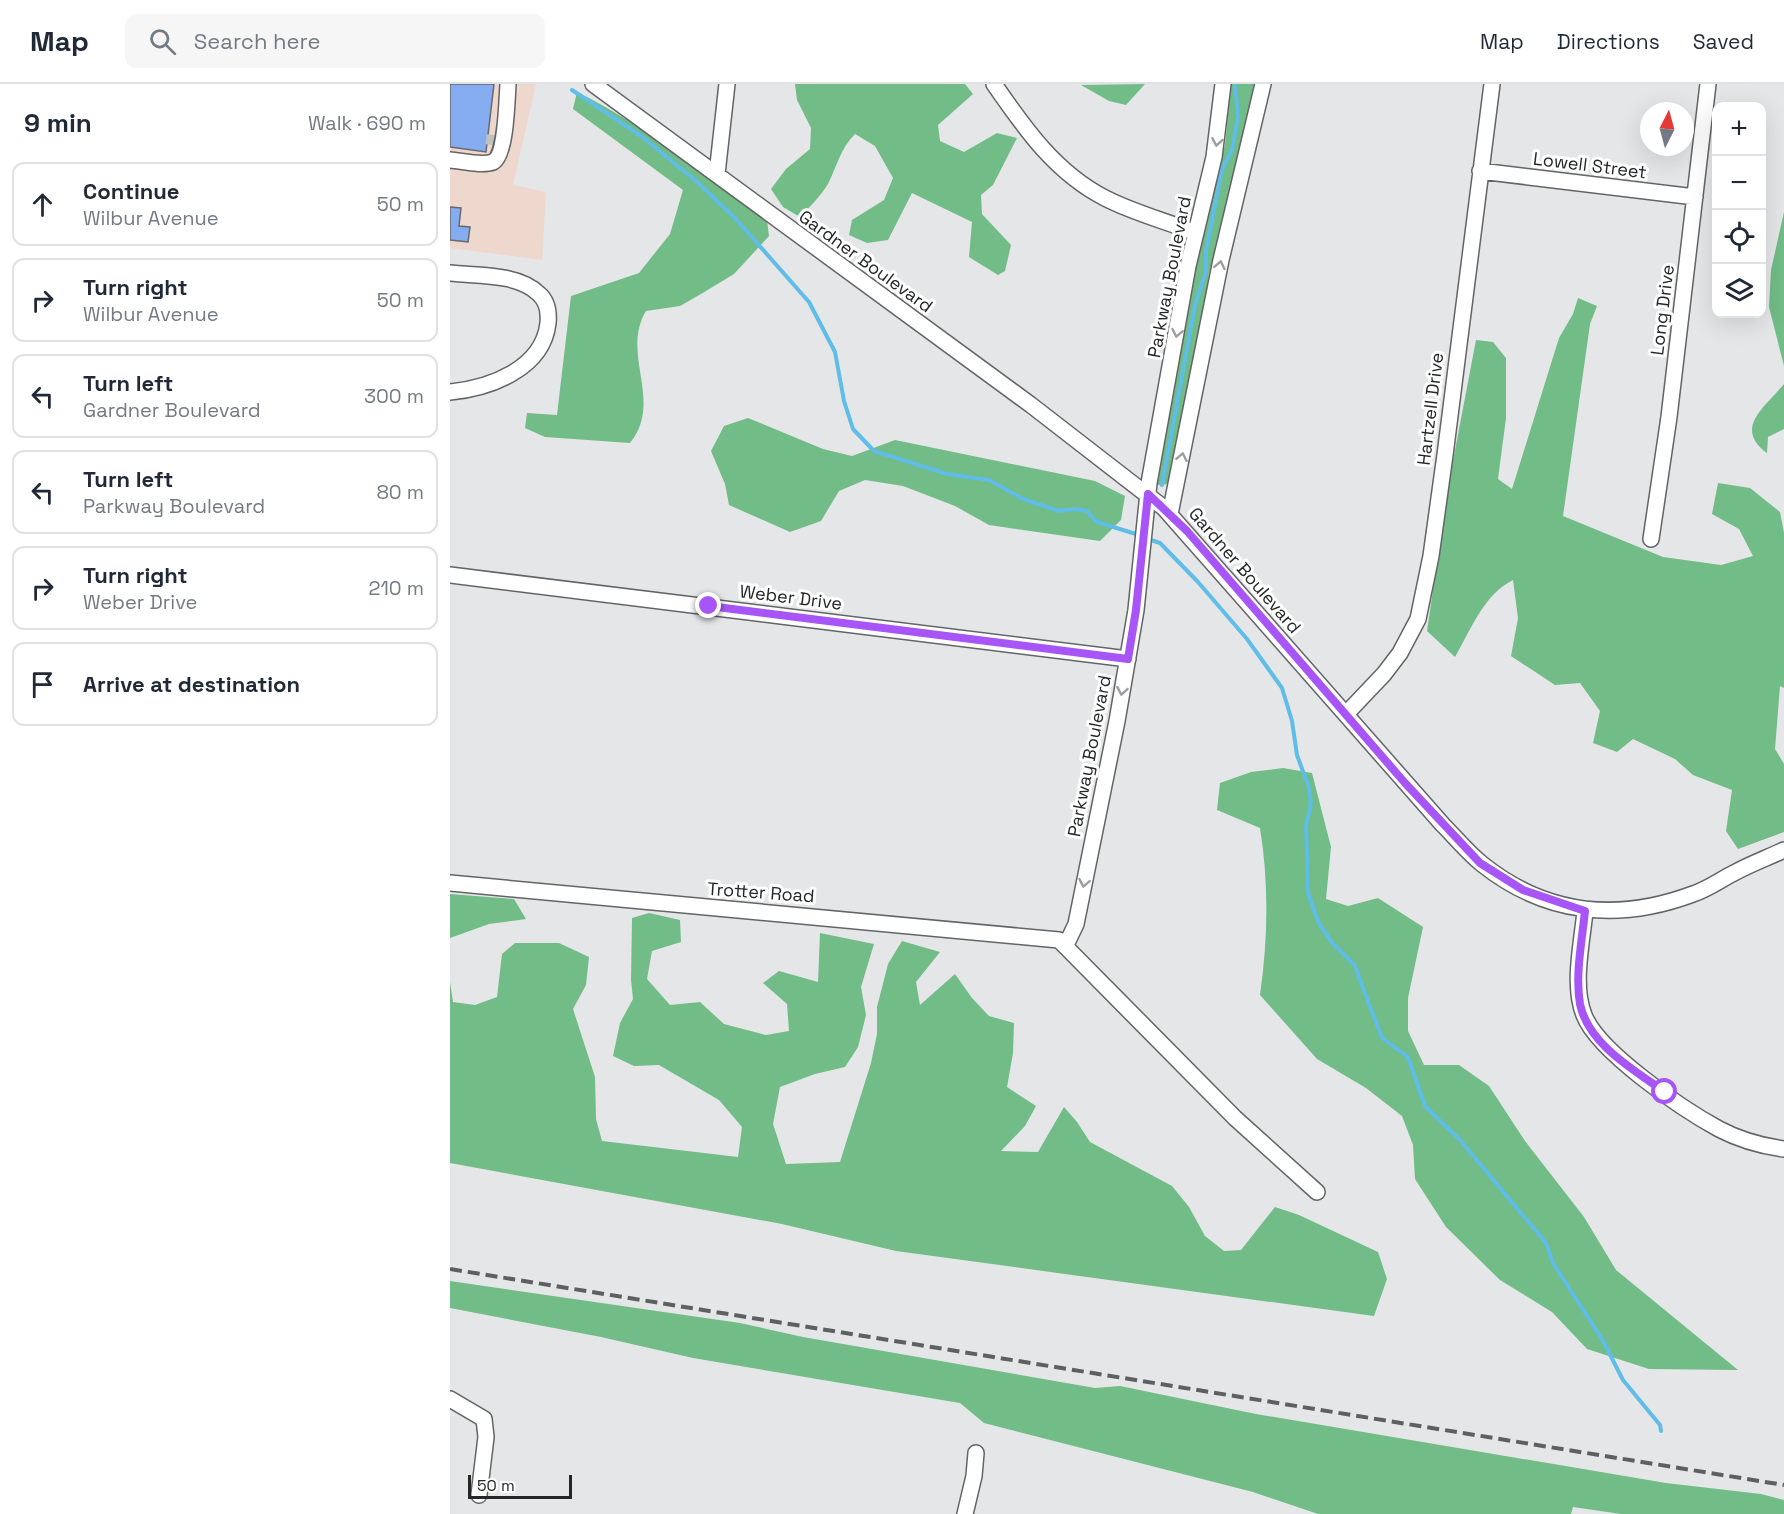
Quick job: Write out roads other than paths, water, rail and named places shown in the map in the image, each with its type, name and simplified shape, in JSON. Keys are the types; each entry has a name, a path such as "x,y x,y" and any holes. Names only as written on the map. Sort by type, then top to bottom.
{"street":[{"path":"491,163 500,153 508,84"},
{"name":"Gardner Boulevard","path":"593,84 1148,494 1170,514 1443,825 1480,863 1523,890 1585,911 1620,911 1674,901 1702,891 1784,850"},
{"path":"717,174 727,84"},
{"path":"994,84 1036,142 1071,176 1107,199 1196,233"},
{"name":"Parkway Boulevard","path":"1066,945 1076,924 1128,659 1136,610 1148,494 1196,233 1216,148 1223,84"},
{"path":"1170,514 1221,260 1263,84"},
{"name":"Hartzell Drive","path":"1346,714 1384,674 1400,653 1418,619 1445,455 1492,84"},
{"name":"Long Drive","path":"1651,539 1669,417 1708,84"},
{"path":"491,163 496,119 505,111"},
{"path":"450,160 491,163"},
{"name":"Lowell Street","path":"1480,171 1695,197"},
{"path":"450,273 507,279 525,285 539,294 547,305 549,320 539,349 525,365 485,386 450,392"},
{"name":"Weber Drive","path":"450,575 1128,659"},
{"name":"Trotter Road","path":"450,883 1054,939 1066,945"},
{"path":"1585,911 1579,994 1585,1018 1593,1032 1631,1067 1682,1106 1720,1130 1769,1147 1784,1149"},
{"path":"1066,945 1235,1118 1317,1192"},
{"path":"450,1399 484,1419 486,1437 478,1495"},
{"path":"965,1514 974,1476 976,1453"}],"waterway":[{"path":"1162,485 1195,305 1206,271 1206,251 1222,169 1232,150 1238,116 1235,84"},
{"path":"572,90 641,136 695,180 735,218 809,302 835,352 844,401 853,429 874,451 947,474 989,480 1023,499 1059,511 1074,509 1087,511 1097,522 1136,534"},
{"path":"1151,540 1160,543 1198,582 1247,639 1282,688 1292,721 1297,755 1309,788 1311,805 1306,825 1308,893 1319,924 1334,945 1354,964 1382,1038 1408,1057 1425,1106 1460,1140 1546,1243 1553,1263 1602,1339 1623,1380 1660,1425 1661,1431"}],"tunnel":[{"path":"493,145 494,135"}],"railway":[{"path":"450,1269 1784,1485"}]}
